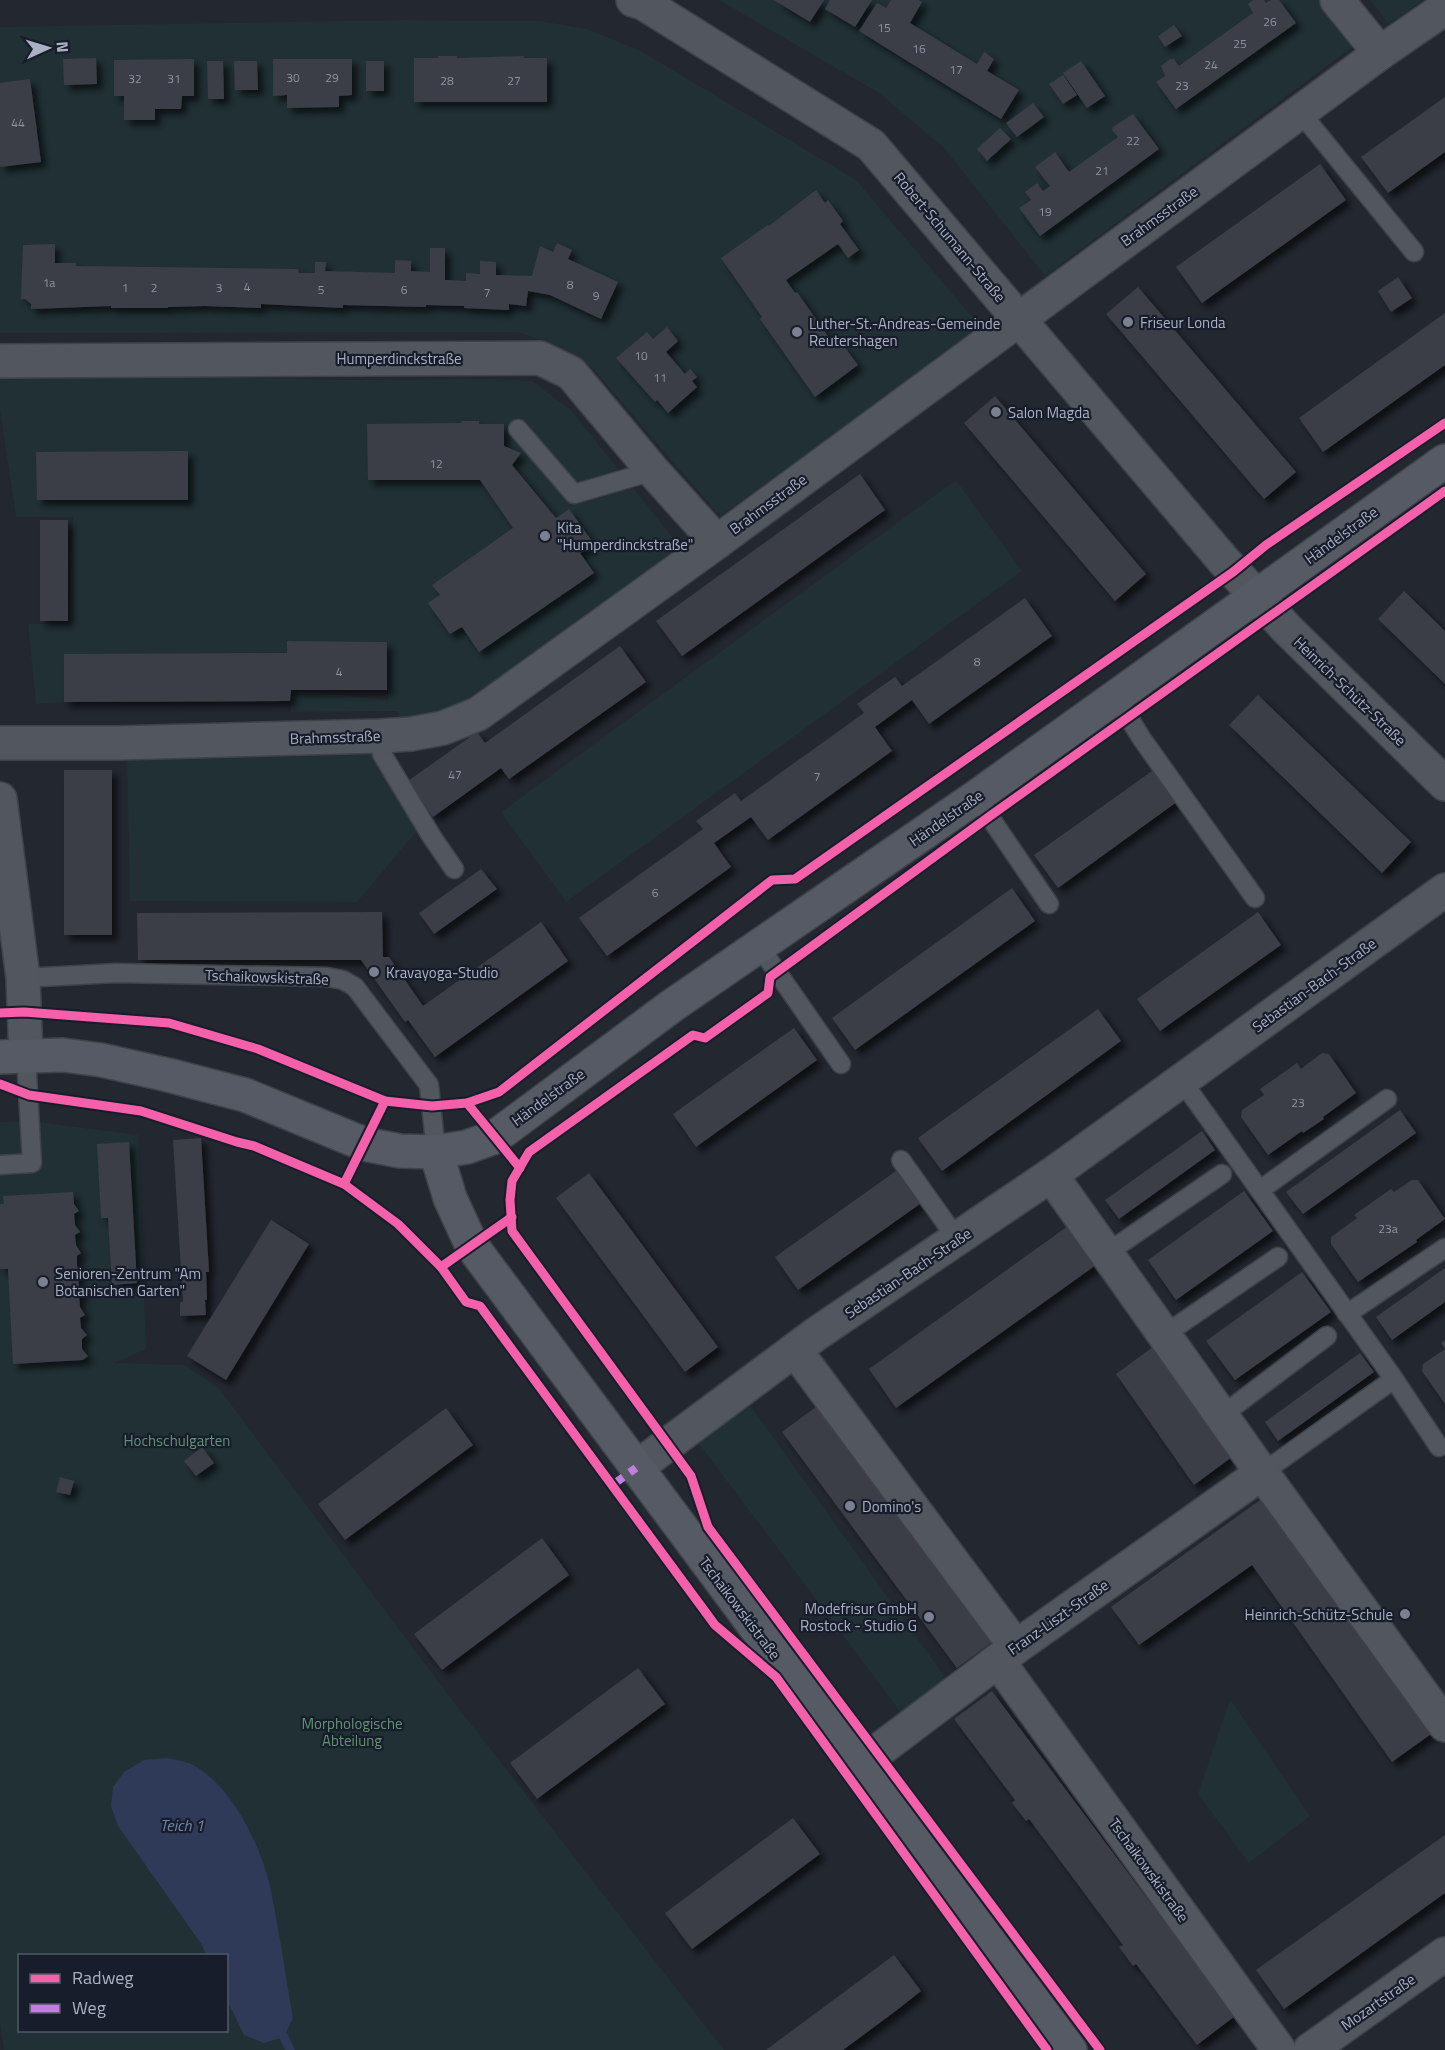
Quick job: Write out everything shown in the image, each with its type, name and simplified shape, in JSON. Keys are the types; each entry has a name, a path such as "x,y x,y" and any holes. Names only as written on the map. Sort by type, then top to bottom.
{"street":[{"name":"Robert-Schumann-Straße","path":"633,0 643,3 871,145 1256,596"},
{"path":"1337,0 1380,53"},
{"name":"Brahmsstraße","path":"0,743 117,743 380,736 411,734 443,728 478,714 717,542 1380,53 1445,8"},
{"name":"Humperdinckstraße","path":"0,361 540,358 572,373 653,471 717,542"},
{"name":"Händelstraße","path":"436,1152 467,1146 495,1137 673,1005 976,797 1445,461"},
{"name":"Heinrich-Schütz-Straße","path":"1256,596 1445,784"},
{"path":"0,799 5,870 23,978 13,1057 63,1055 101,1060 168,1075 245,1095 364,1144 400,1151 436,1152"},
{"name":"Sebastian-Bach-Straße","path":"636,1468 795,1350 1051,1175 1445,890"},
{"name":"Tschaikowskistraße","path":"436,1152 450,1198 472,1246 1070,2050"},
{"path":"1051,1175 1221,1416 1445,1725"},
{"name":"Tschaikowskistraße","path":"795,1350 1279,2050"},
{"name":"Franz-Liszt-Straße","path":"858,1766 1007,1654 1262,1473"},
{"name":"Mozartstraße","path":"1310,2050 1445,1954"}],"lane":[{"path":"1300,112 1414,252"},
{"path":"518,429 574,494 653,471"},
{"path":"1115,696 1254,898"},
{"path":"380,736 382,754 454,869"},
{"path":"976,797 1049,904"},
{"path":"759,946 842,1064"},
{"name":"Tschaikowskistraße","path":"23,978 116,973 327,977 343,981 355,987 429,1085 436,1152"},
{"path":"0,1165 32,1163 13,1057"},
{"path":"1182,1081 1394,1379 1439,1448"},
{"path":"1260,1190 1387,1099"},
{"path":"901,1160 957,1239"},
{"path":"1107,1254 1222,1174"},
{"path":"1347,1314 1445,1248"},
{"path":"1164,1335 1278,1257"},
{"path":"1221,1416 1327,1336"},
{"path":"1262,1473 1394,1379"}],"green space":[{"path":"719,0 1322,0 1359,42 1045,276 945,149 879,93"},
{"path":"1370,0 1423,0 1389,24"},
{"path":"403,20 540,21 587,29 641,51 856,180 983,330 720,516 592,368 554,344 517,332 0,333 0,27"},
{"path":"181,377 532,381 571,410 682,549 488,692 399,729 398,711 291,712 291,690 388,700 387,642 287,641 287,653 65,654 64,702 36,704 28,624 69,624 73,517 16,517 0,410 0,379"},
{"path":"956,480 1022,571 566,902 501,812"},
{"path":"376,754 417,820 417,831 357,902 130,901 127,755"},
{"path":"30,1121 138,1135 146,1349 114,1363 184,1365 218,1387 440,1684 724,2050 4,2050 0,2023 0,1122"},
{"path":"740,1391 950,1684 905,1718 688,1429"},
{"path":"1230,1699 1310,1816 1249,1863 1198,1794"}],"water":[{"name":"Teich 1","path":"167,1758 189,1763 204,1772 229,1798 250,1832 269,1882 279,1933 293,2018 284,2037 264,2043 244,2035 228,2002 228,1954 206,1954 202,1945 118,1826 111,1806 113,1787 124,1772 144,1760"}],"building":[{"path":"774,0 824,0 810,22"},
{"path":"830,0 872,0 855,27 825,9"},
{"path":"891,0 922,2 910,23 977,64 984,52 994,59 987,71 1019,90 1001,119 859,31 877,3 886,8"},
{"path":"1253,0 1264,0 1266,3 1279,0 1296,23 1176,109 1156,82 1165,76 1161,66 1170,59 1174,59 1179,66 1253,13 1248,4"},
{"path":"1174,25 1182,36 1165,47 1158,36"},
{"path":"438,56 547,58 547,102 414,102 414,58 438,58"},
{"path":"96,58 97,84 64,85 63,59"},
{"path":"194,59 194,96 182,96 181,109 155,109 155,120 124,120 124,96 114,96 114,60"},
{"path":"273,59 352,59 352,95 339,96 339,107 287,108 287,95 273,96"},
{"path":"207,61 223,61 224,99 208,99"},
{"path":"234,61 257,61 258,90 235,90"},
{"path":"366,61 384,61 384,91 366,91"},
{"path":"1081,61 1105,96 1087,108 1063,73"},
{"path":"1063,75 1077,95 1063,104 1049,84"},
{"path":"30,79 41,162 0,167 0,83"},
{"path":"1445,97 1445,152 1388,193 1361,157"},
{"path":"1033,103 1044,117 1017,137 1006,123"},
{"path":"1133,114 1159,149 1040,236 1019,208 1031,200 1025,192 1037,183 1043,191 1050,186 1035,167 1055,152 1069,172 1118,137 1112,130 1113,127"},
{"path":"1000,128 1011,139 987,161 977,149"},
{"path":"1320,164 1346,200 1202,303 1176,267"},
{"path":"816,190 825,203 828,200 843,221 840,224 859,250 848,258 838,244 786,280 837,349 843,345 858,365 815,397 760,319 762,317 721,258 769,226"},
{"path":"557,243 572,250 568,259 618,282 601,319 550,295 528,291 526,306 509,304 509,310 426,305 426,307 343,305 343,308 261,304 261,308 205,306 111,308 111,306 31,309 31,304 21,299 23,245 55,244 55,263 76,263 76,266 298,269 299,273 315,273 315,262 326,262 325,271 395,273 395,260 411,261 411,271 430,272 430,248 445,248 445,280 466,281 466,273 480,274 480,261 496,262 496,275 532,276 540,246 553,252"},
{"path":"1398,277 1412,298 1391,312 1378,291"},
{"path":"1138,287 1296,472 1264,499 1106,314"},
{"path":"1445,313 1445,365 1323,452 1299,418"},
{"path":"667,327 678,341 666,352 685,374 690,369 697,377 692,381 697,387 668,413 657,400 655,402 616,358 647,332 653,339"},
{"path":"995,396 1146,574 1115,601 964,423"},
{"name":"Kita \"Humperdinckstraße\"","path":"461,421 504,424 504,446 521,453 512,465 556,518 569,509 594,544 580,553 594,573 479,652 462,627 450,634 428,603 440,595 432,585 513,528 480,480 368,480 367,424 462,423"},
{"path":"188,451 188,500 37,500 36,452"},
{"path":"860,474 885,510 682,656 656,621"},
{"path":"40,520 68,520 68,621 40,621"},
{"path":"1404,591 1445,631 1445,684 1378,619"},
{"path":"1025,598 1052,636 929,724 912,700 875,727 892,751 768,840 751,817 714,843 731,867 607,956 579,918 703,829 696,821 735,793 741,801 864,713 857,704 882,686 895,677 902,686"},
{"path":"287,641 387,642 387,690 291,690 290,701 64,702 64,654 287,653"},
{"path":"620,646 646,682 509,779 501,768 433,817 408,781 477,732 485,743"},
{"path":"1258,695 1411,842 1382,873 1229,725"},
{"path":"1155,769 1178,801 1058,888 1034,855"},
{"path":"64,770 112,770 112,935 64,935"},
{"path":"481,869 497,889 434,934 419,913"},
{"path":"1012,888 1035,921 855,1050 832,1018"},
{"path":"382,912 383,957 389,957 423,1006 541,922 568,961 435,1057 408,1020 405,1022 361,960 138,960 137,913"},
{"path":"1258,912 1281,945 1160,1031 1137,999"},
{"path":"1098,1009 1121,1041 942,1171 918,1138"},
{"path":"794,1028 817,1060 696,1147 673,1114"},
{"path":"1322,1053 1329,1054 1356,1093 1323,1117 1324,1119 1303,1133 1302,1131 1268,1155 1241,1117 1242,1110 1264,1095 1260,1089 1297,1063 1301,1069"},
{"path":"1400,1110 1416,1133 1303,1214 1286,1192"},
{"path":"1202,1131 1215,1150 1119,1219 1105,1200"},
{"path":"201,1138 209,1272 206,1272 206,1315 180,1316 180,1302 183,1302 173,1140"},
{"path":"129,1142 137,1283 112,1285 108,1218 101,1218 97,1144"},
{"path":"896,1171 920,1204 798,1290 775,1257"},
{"path":"589,1173 718,1347 685,1372 556,1198"},
{"path":"1412,1180 1418,1180 1445,1219 1416,1240 1417,1242 1358,1282 1331,1244 1331,1237 1357,1218 1354,1215 1391,1189 1394,1192"},
{"path":"1244,1191 1273,1231 1176,1300 1148,1260"},
{"name":"Senioren-Zentrum \"Am Botanischen Garten\"","path":"73,1192 74,1204 79,1211 74,1214 75,1225 80,1232 75,1235 76,1245 81,1253 77,1256 77,1266 82,1273 78,1276 79,1287 84,1294 79,1297 80,1307 85,1315 80,1318 81,1328 87,1335 82,1339 82,1349 88,1356 83,1360 13,1364 8,1269 0,1269 0,1204 4,1204 3,1196"},
{"path":"271,1220 309,1244 226,1380 187,1356"},
{"path":"1068,1226 1096,1265 896,1408 869,1369"},
{"path":"1445,1268 1445,1302 1392,1340 1376,1317"},
{"path":"1302,1272 1331,1312 1235,1380 1206,1341"},
{"path":"1153,1347 1232,1457 1194,1485 1116,1374"},
{"path":"1445,1349 1445,1404 1422,1371 1423,1364"},
{"path":"1360,1353 1374,1372 1278,1441 1265,1422"},
{"path":"820,1404 995,1640 957,1668 782,1432"},
{"path":"446,1408 473,1445 345,1540 318,1504"},
{"path":"202,1447 214,1463 196,1476 184,1461"},
{"path":"60,1477 74,1481 70,1495 56,1492"},
{"path":"1263,1498 1431,1734 1392,1762 1252,1565 1139,1645 1111,1607"},
{"path":"542,1538 569,1575 442,1670 414,1634"},
{"path":"638,1668 665,1704 537,1799 510,1763"},
{"path":"992,1691 1235,2016 1197,2045 1136,1964 1133,1966 1119,1947 1123,1945 1029,1819 1026,1821 1012,1803 1015,1800 954,1719"},
{"path":"793,1818 820,1854 692,1949 665,1913"},
{"path":"1445,1835 1445,1893 1284,2009 1256,1970"},
{"path":"894,1955 921,1991 893,2013 843,2050 766,2050"}],"waterway":[{"path":"284,2037 290,2050"}],"marked path":[{"path":"611,1486 636,1468"}],"cycle path":[{"path":"0,1013 24,1012 169,1023 258,1049 385,1101 432,1106 467,1103 499,1092 772,880 795,879 1233,572 1266,545 1445,423"},
{"path":"1100,2050 708,1527 691,1476 512,1231 510,1200 512,1181 529,1152 693,1035 705,1038 768,993 770,977 990,816 1445,491"},
{"path":"0,1084 29,1095 141,1111 254,1146 344,1184 398,1224 441,1267 466,1302 480,1306 715,1625 776,1677 1047,2050"},
{"path":"344,1184 385,1101"},
{"path":"467,1103 520,1168"},
{"path":"441,1267 512,1217"}],"place":[{"name":"Friseur Londa","path":"1128,322"},
{"name":"Luther-St.-Andreas-Gemeinde Reutershagen","path":"797,332"},
{"name":"Salon Magda","path":"996,412"},
{"name":"Kita \"Humperdinckstraße\"","path":"545,536"},
{"name":"Kravayoga-Studio","path":"374,972"},
{"name":"Senioren-Zentrum \"Am Botanischen Garten\"","path":"43,1282"},
{"name":"Domino's","path":"850,1506"},
{"name":"Heinrich-Schütz-Schule","path":"1405,1614"},
{"name":"Modefrisur GmbH Rostock - Studio G","path":"929,1617"}],"park label":[{"name":"Hochschulgarten","path":"177,1440"},
{"name":"Morphologische Abteilung","path":"352,1732"}]}
